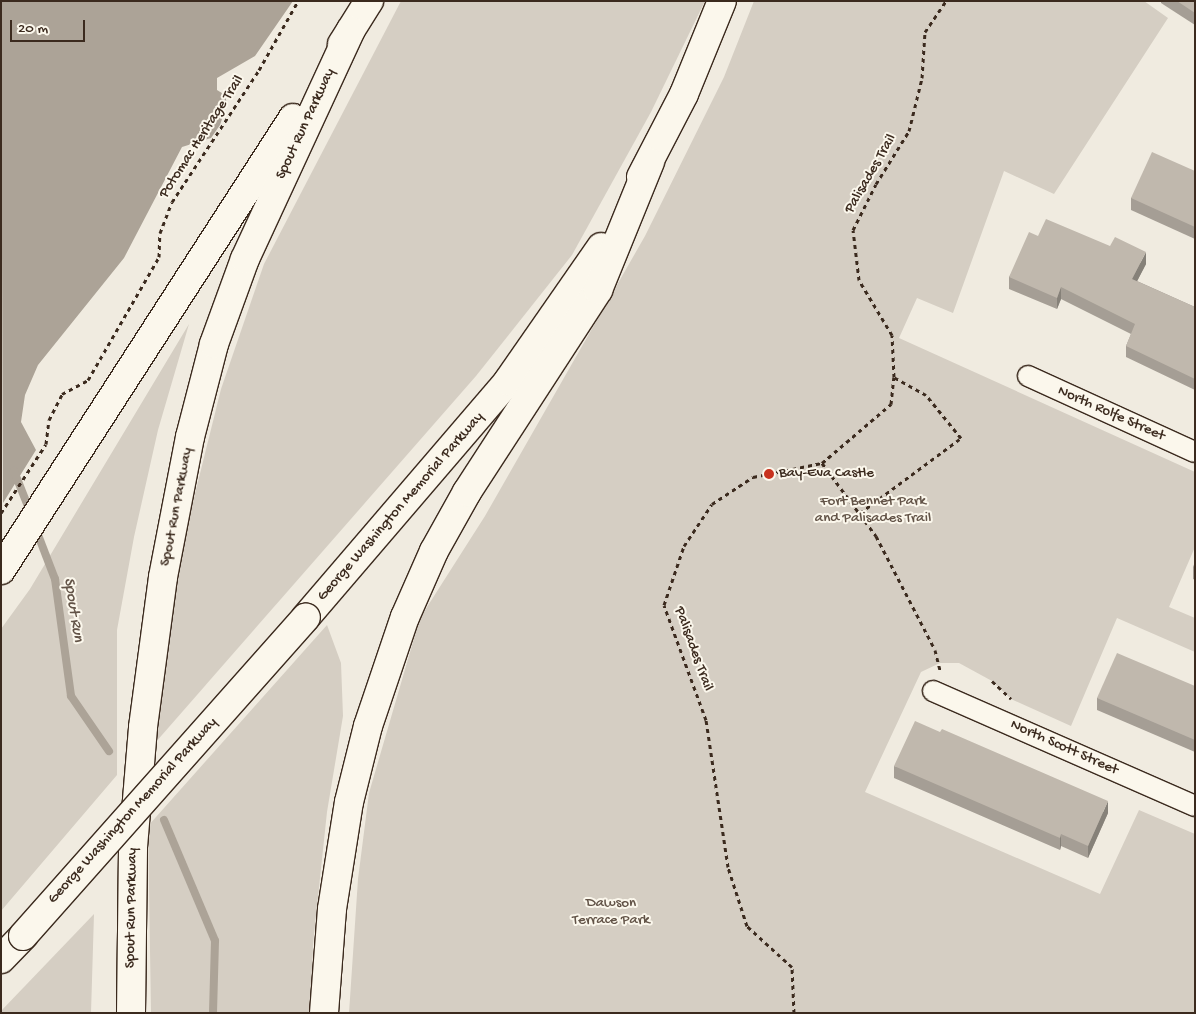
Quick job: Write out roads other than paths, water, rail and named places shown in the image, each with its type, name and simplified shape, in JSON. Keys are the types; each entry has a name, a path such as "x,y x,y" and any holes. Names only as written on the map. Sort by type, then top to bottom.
{"highway":[{"path":"6,563 369,1"},
{"name":"George Washington Memorial Parkway","path":"1,958 23,936 306,616 514,373 582,278 650,162 684,94 722,1"},
{"name":"Spout Run Parkway","path":"131,1013 133,848 143,727 163,577 186,456 214,344 244,259 351,30"},
{"path":"324,1013 330,919 347,811 368,726 405,617 434,551 463,499 598,290 650,162"}],"street":[{"name":"North Rolfe Street","path":"1028,376 1195,452"},
{"name":"North Scott Street","path":"933,690 1195,806"}],"waterway":[{"name":"Spout Run","path":"14,471 31,514"},
{"name":"Spout Run","path":"35,527 55,579 71,696 109,751"},
{"name":"Spout Run","path":"164,820 215,941 213,1013"}],"place":[{"name":"Bay-Eva Castle","path":"769,474"}],"park label":[{"name":"Fort Bennet Park and Palisades Trail","path":"873,510"},
{"name":"Dawson Terrace Park","path":"611,912"}]}
